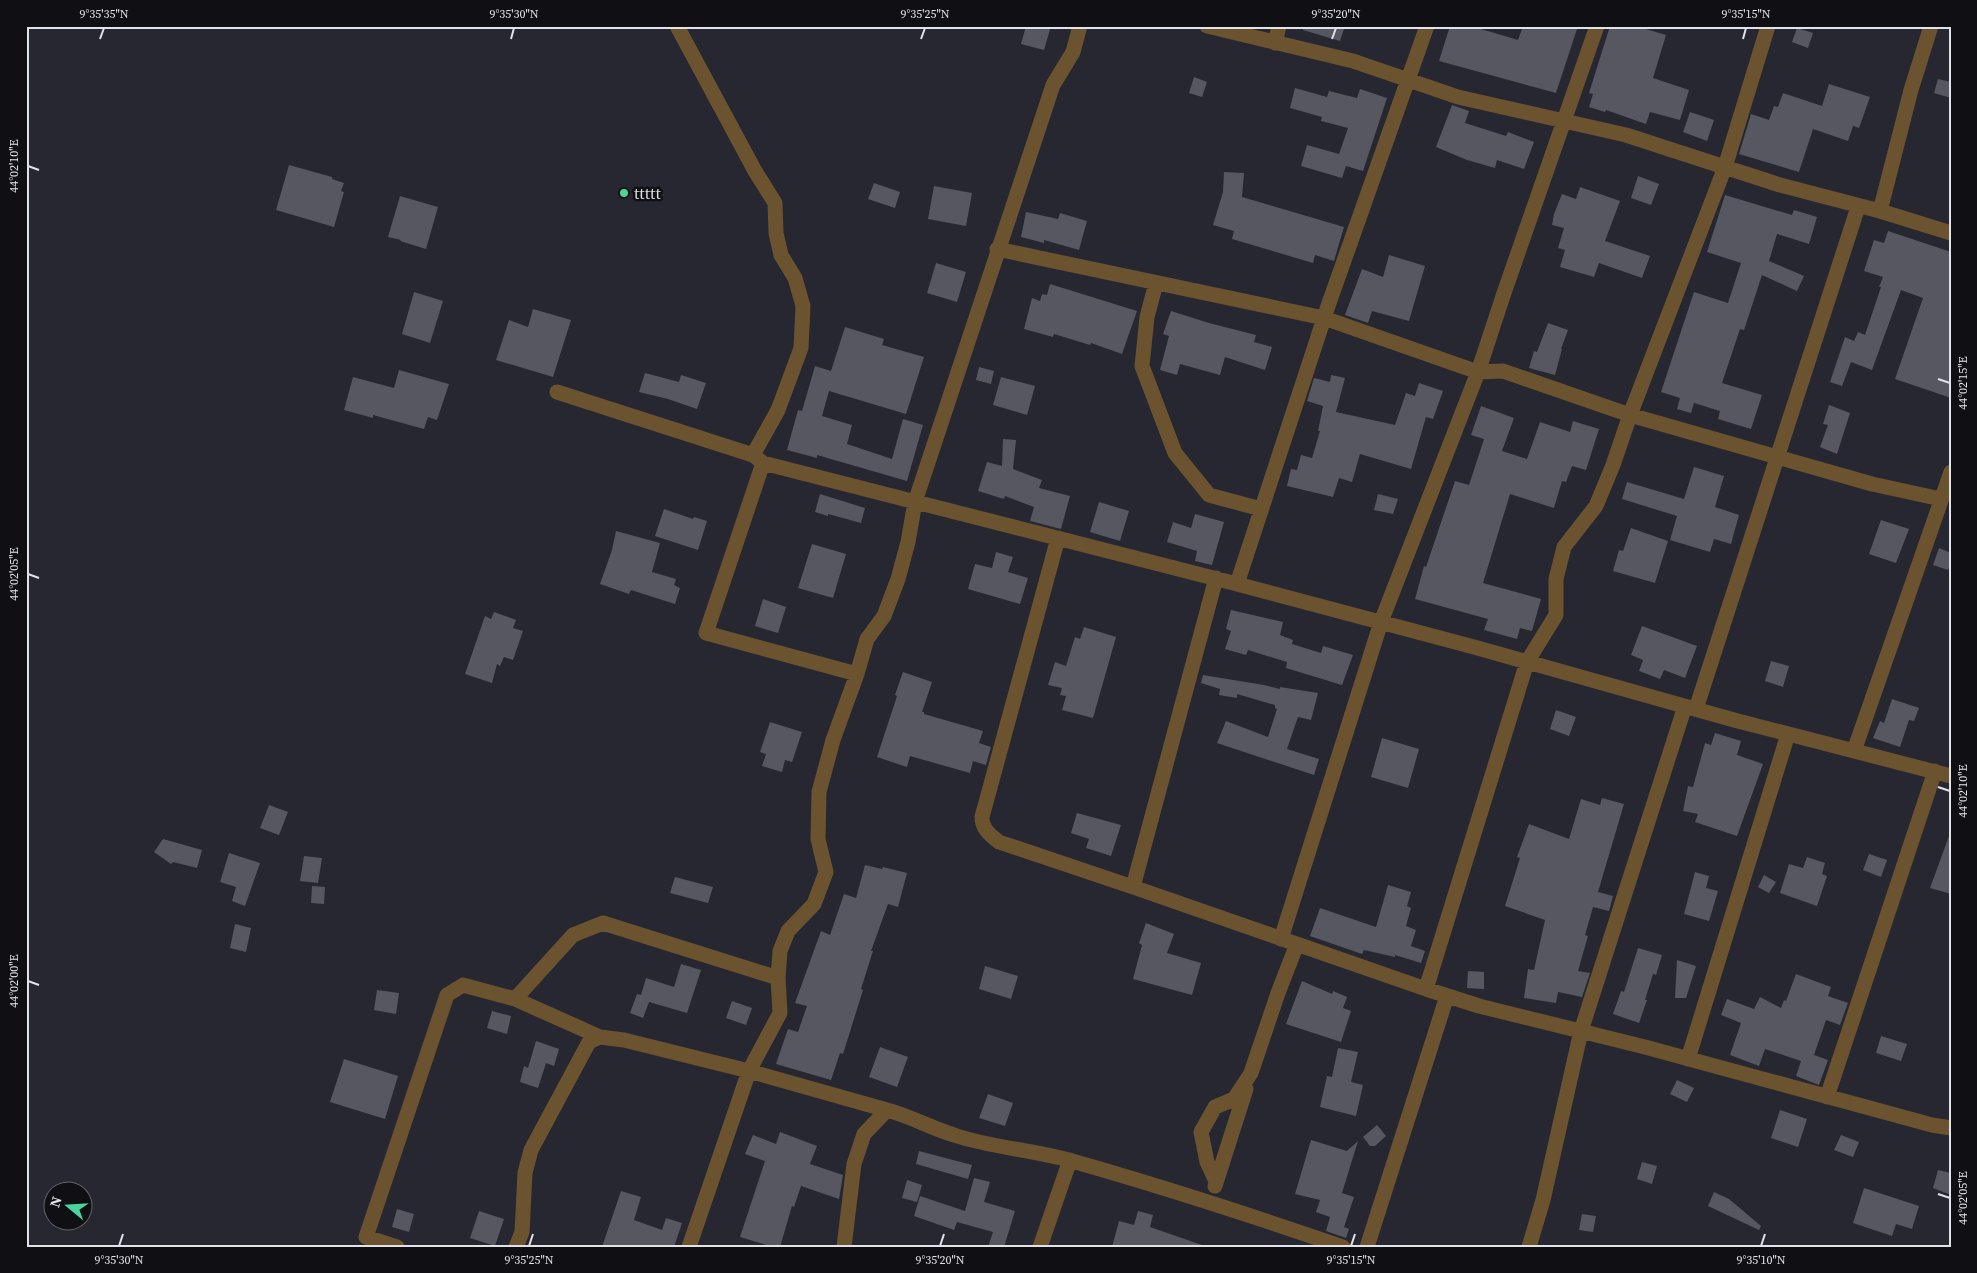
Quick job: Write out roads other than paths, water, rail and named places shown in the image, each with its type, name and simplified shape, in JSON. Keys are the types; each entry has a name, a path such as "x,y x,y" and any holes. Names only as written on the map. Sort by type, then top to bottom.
{"street":[{"path":"677,26 755,171 775,203 776,233 781,255 795,278 803,306 801,348 758,459 706,633 857,674"},
{"path":"689,1247 749,1071 780,1012 778,978 780,951 788,931 814,904 826,872 818,839 819,792 833,740 857,674 867,638 884,616 898,578 908,542 915,502 997,249 1053,85 1073,52 1080,26"},
{"path":"1206,26 1353,61 1458,97 1626,135 1780,185 1858,207 1880,211 1951,233"},
{"path":"1275,43 1279,26"},
{"path":"1237,584 1324,318 1427,26"},
{"path":"1282,939 1381,622 1478,372 1597,26"},
{"path":"1426,989 1527,662 1556,615 1556,579 1564,547 1596,506 1613,465 1725,167 1768,26"},
{"path":"1880,211 1911,90 1931,26"},
{"path":"1529,1247 1543,1200 1582,1031 1778,456 1858,207"},
{"path":"997,249 1324,318 1478,372 1503,371 1630,416 1778,456 1872,484 1941,498"},
{"path":"1156,283 1147,316 1142,366 1175,453 1209,495 1262,509"},
{"path":"557,392 758,459 915,502 1216,578 1691,708 1951,776"},
{"path":"1854,751 1951,472"},
{"path":"1058,538 982,817 982,824 987,833 998,842 1448,996 1932,1125 1951,1128"},
{"path":"1133,887 1216,578"},
{"path":"1688,1059 1788,734"},
{"path":"1827,1097 1935,771"},
{"path":"515,999 573,935 603,923 778,978"},
{"path":"1210,1202 1272,1010 1297,944"},
{"path":"397,1247 366,1238 447,995 463,985 515,999 600,1037 624,1040 749,1071 908,1116 953,1135 998,1147 1070,1160 1210,1202 1343,1247"},
{"path":"1368,1247 1448,996"},
{"path":"516,1247 522,1232 525,1173 531,1150 589,1042 600,1037"},
{"path":"1216,1181 1207,1162 1201,1132 1215,1107 1234,1099 1251,1073"},
{"path":"844,1247 854,1164 864,1134 887,1110"},
{"path":"1040,1247 1070,1160"}],"place":[{"name":"ttttt","path":"624,193"}]}
